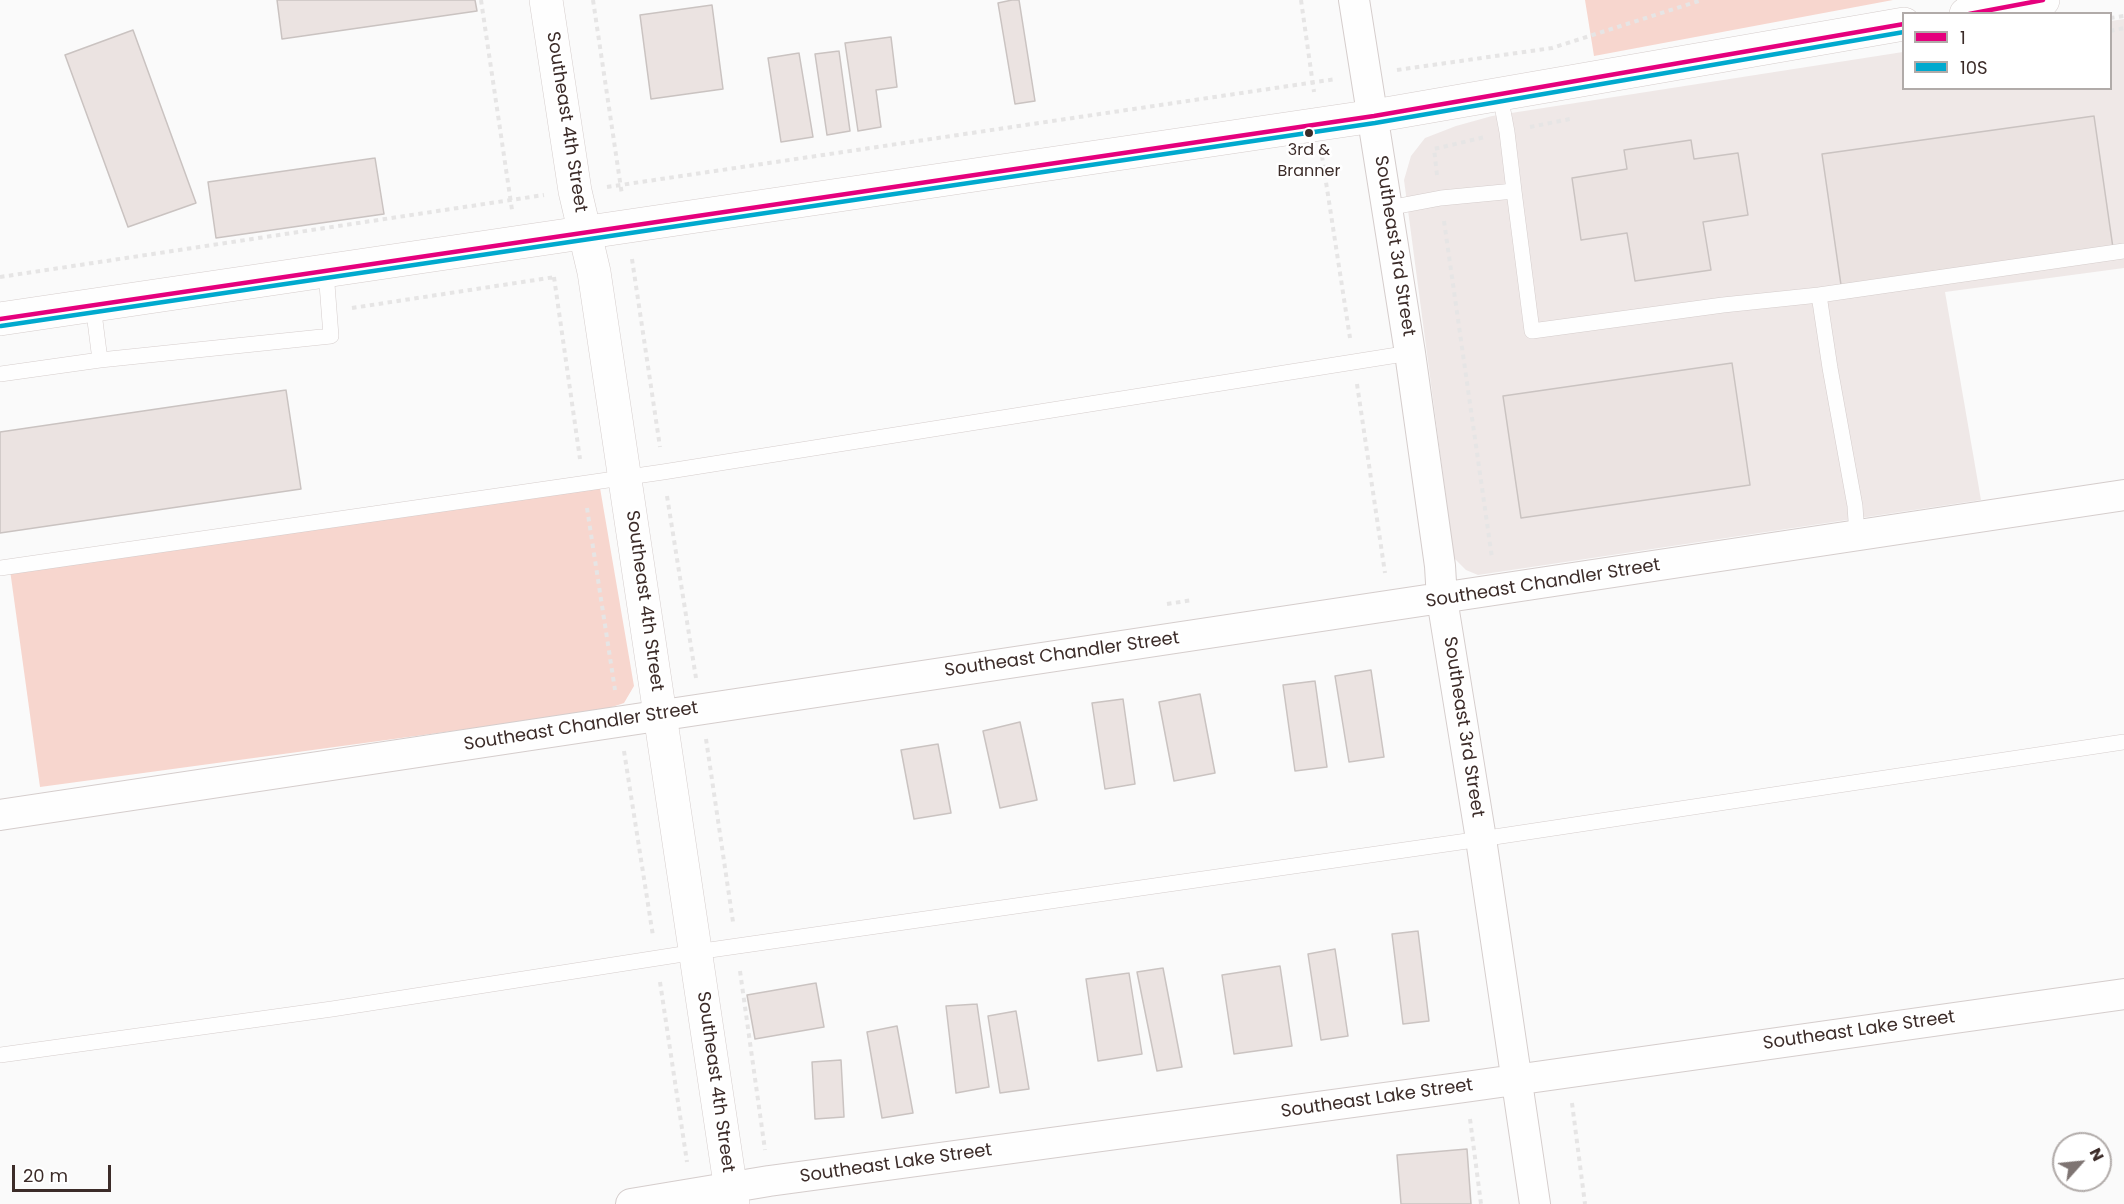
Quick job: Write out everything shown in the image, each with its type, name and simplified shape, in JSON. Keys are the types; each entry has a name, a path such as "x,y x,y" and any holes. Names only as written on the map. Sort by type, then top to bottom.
{"main road":[{"name":"Southeast 4th Street","path":"546,0 575,191 594,272 626,476 732,1196"},
{"path":"1977,12 2043,0"},
{"path":"0,319 1374,116 1902,24"}],"street":[{"name":"Southeast 3rd Street","path":"1354,0 1410,353 1440,566 1442,599 1481,839 1535,1204"},
{"name":"Southeast Chandler Street","path":"0,815 2124,495"},
{"name":"Southeast Lake Street","path":"630,1204 732,1196 769,1181 1517,1080 2124,994"}],"lane":[{"path":"1500,95 1507,132 1532,331 1723,305 1819,295 2124,250"},
{"path":"1388,208 1441,198 1514,191"},
{"path":"0,374 100,360 331,336 326,271"},
{"path":"1819,295 1857,536"},
{"path":"93,305 100,360"},
{"path":"0,568 663,472 1410,353"},
{"path":"0,1055 332,1009 736,946 1481,839 2124,742"}],"path":[{"path":"481,0 524,282"},
{"path":"593,0 663,472 701,709 769,1181"},
{"path":"1301,0 1317,124 1386,573"},
{"path":"0,277 1552,48 1702,0"},
{"path":"1492,560 1434,149 1576,117"},
{"path":"1568,1072 1586,1204"},
{"path":"1465,1087 1481,1204"}],"shaded area":[{"path":"1585,0 1893,0 1594,56"},
{"path":"2124,19 2124,268 1945,292 1981,500 1478,575 1466,570 1454,558 1404,180 1411,156 1425,138 1492,116 1902,52 1902,90 2112,90 2112,21"},
{"path":"600,488 634,686 624,703 600,711 40,787 10,570"}],"building":[{"path":"277,0 475,0 477,11 282,39"},
{"path":"1019,0 1035,101 1015,104 998,3"},
{"path":"712,5 723,89 651,99 640,15"},
{"path":"133,30 196,203 128,227 65,55"},
{"path":"891,37 897,87 876,90 881,127 858,131 845,43"},
{"path":"839,51 850,131 827,135 815,54"},
{"path":"799,53 813,137 781,142 768,58"},
{"path":"2094,116 2113,248 1841,285 1822,154"},
{"path":"1691,140 1694,159 1738,153 1748,215 1703,222 1711,270 1635,281 1627,233 1581,240 1572,178 1627,169 1624,150"},
{"path":"375,158 384,214 216,238 208,182"},
{"path":"1732,363 1750,485 1521,518 1503,396"},
{"path":"286,390 301,489 0,533 0,432"},
{"path":"1371,670 1384,757 1349,762 1335,676"},
{"path":"1315,681 1327,767 1295,771 1283,685"},
{"path":"1200,694 1215,773 1174,781 1159,702"},
{"path":"1123,699 1135,784 1105,789 1092,703"},
{"path":"1020,722 1037,800 1000,808 983,731"},
{"path":"938,744 951,813 914,819 901,750"},
{"path":"1418,931 1429,1021 1403,1024 1392,934"},
{"path":"1335,949 1348,1036 1321,1040 1308,954"},
{"path":"1280,966 1292,1046 1234,1054 1222,975"},
{"path":"1163,968 1182,1067 1157,1071 1137,972"},
{"path":"1129,973 1142,1054 1098,1061 1086,979"},
{"path":"816,983 824,1027 755,1039 747,995"},
{"path":"977,1004 989,1087 956,1093 946,1006"},
{"path":"1016,1011 1029,1089 1000,1093 988,1016"},
{"path":"897,1026 913,1113 882,1118 867,1032"},
{"path":"841,1060 844,1117 815,1119 812,1062"},
{"path":"1467,1149 1471,1204 1401,1204 1397,1155"}],"transit line":[{"name":"1","path":"1980,12 2043,0"},
{"name":"1","path":"0,319 1374,116 1902,24"},
{"name":"10S","path":"1,326 1375,123 1902,32"}],"place":[{"name":"3rd & Branner","path":"1309,133"}]}
